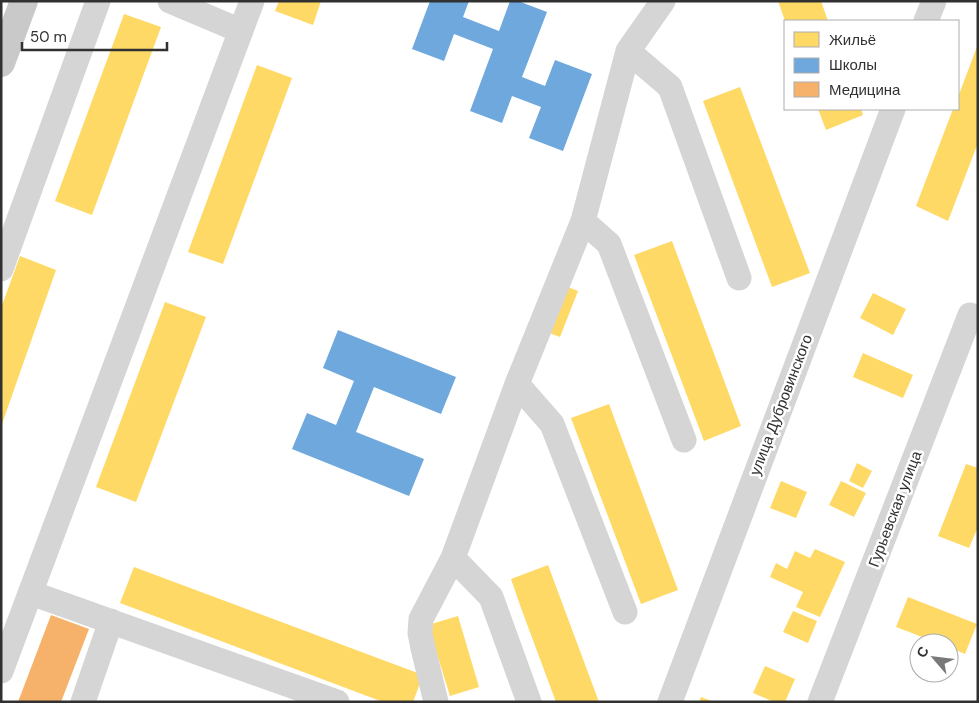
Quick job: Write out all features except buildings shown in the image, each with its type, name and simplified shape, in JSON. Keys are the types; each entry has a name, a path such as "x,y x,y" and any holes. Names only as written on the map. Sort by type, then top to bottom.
{"main road":[{"path":"1,63 24,1"}],"street":[{"path":"1,269 98,1"},
{"path":"170,1 241,31"},
{"path":"1,671 252,1"},
{"path":"436,702 423,648 421,619 453,558 517,384 583,221 628,51 663,1"},
{"path":"628,51 670,87 739,278"},
{"name":"улица Дубровинского","path":"670,702 893,110"},
{"path":"583,221 609,244 684,440"},
{"name":"Гурьевская улица","path":"820,702 974,317"},
{"path":"517,384 552,424 625,612"},
{"path":"453,558 491,597 529,702"},
{"path":"31,593 337,702"},
{"path":"84,702 111,621"}]}
